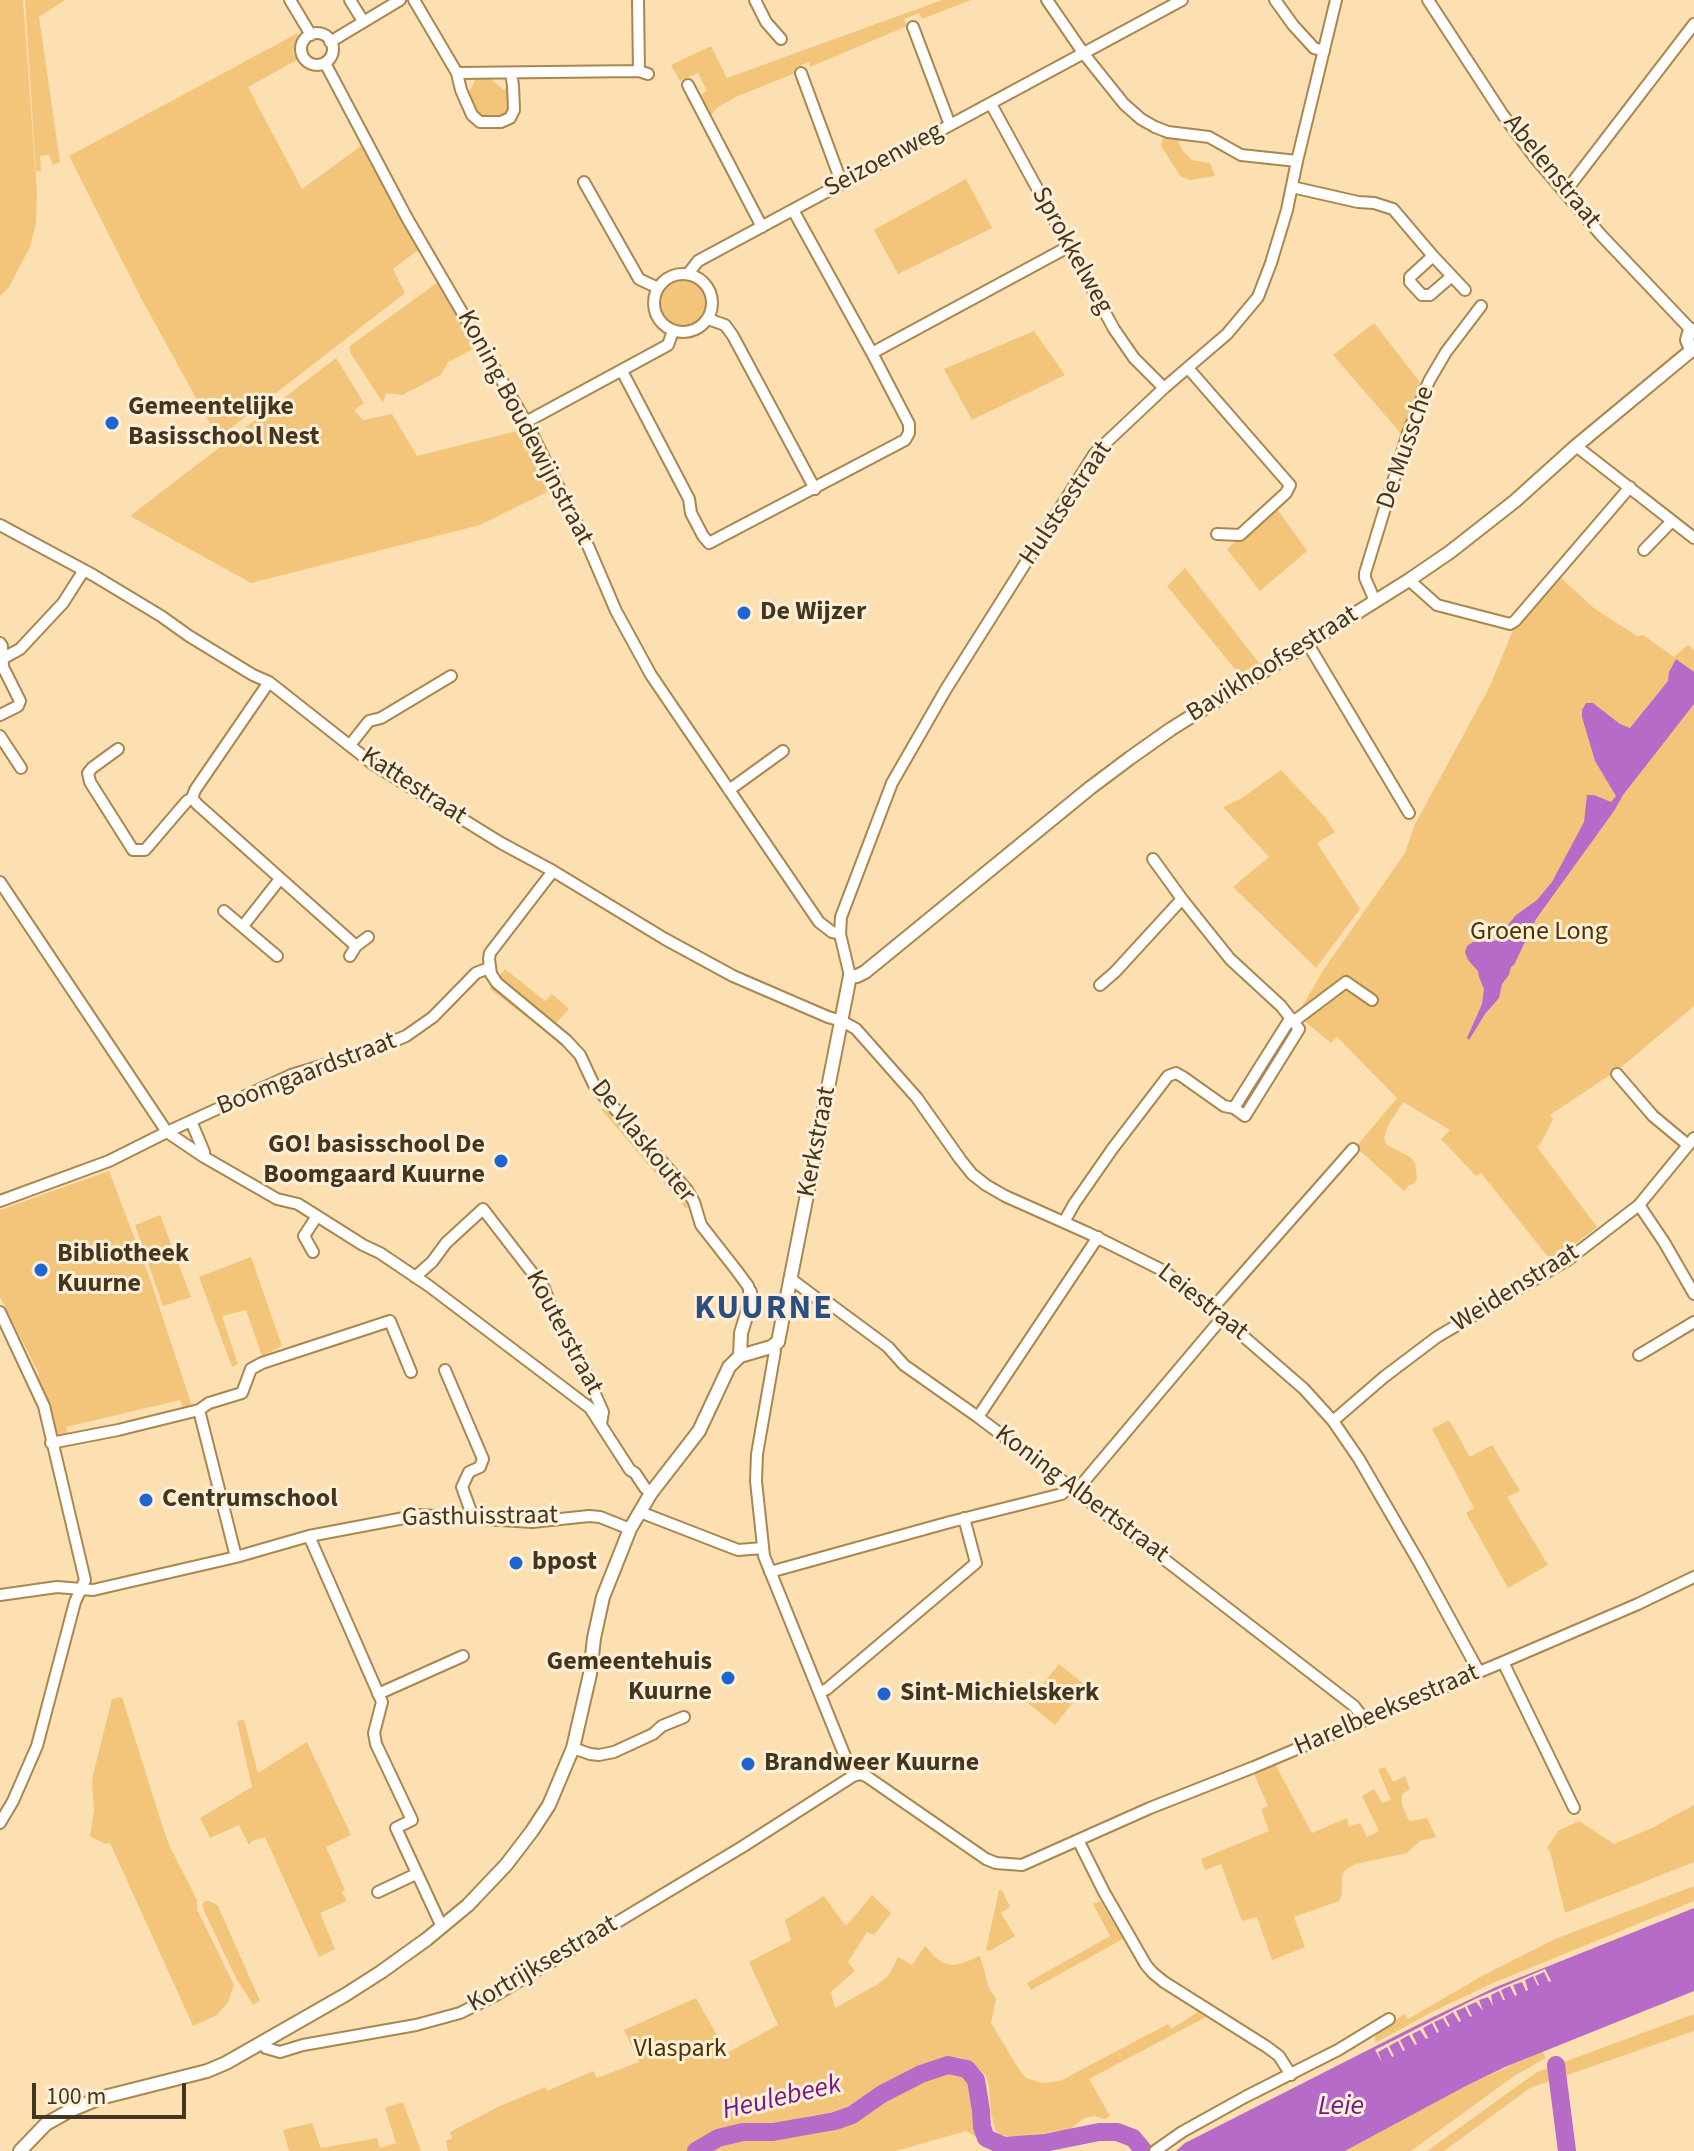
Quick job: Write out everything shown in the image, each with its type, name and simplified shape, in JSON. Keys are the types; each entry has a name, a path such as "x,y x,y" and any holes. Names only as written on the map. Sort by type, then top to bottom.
{"street":[{"path":"290,0 311,35"},
{"path":"350,0 363,21"},
{"path":"330,42 400,0"},
{"path":"414,0 457,73 472,115 480,122 501,122 510,118 514,110 511,74"},
{"path":"457,73 644,73 638,0"},
{"path":"755,0 766,22 781,39"},
{"path":"1047,0 1084,54 1124,104 1141,119 1168,132 1209,137 1241,155 1297,161"},
{"name":"Seizoenweg","path":"688,274 698,261 1182,0"},
{"path":"1275,0 1314,48 1324,51"},
{"name":"Hulstsestraat","path":"840,934 841,917 892,783 946,689 1095,453 1236,325 1258,297 1292,187 1336,0"},
{"name":"Abelenstraat","path":"1428,0 1503,115 1536,159 1611,246 1693,330"},
{"path":"1565,192 1694,24"},
{"path":"913,27 950,125"},
{"path":"311,35 322,35 330,42 332,53 325,63 310,63 302,54 303,42 311,35"},
{"name":"Koning Boudewijnstraat","path":"325,63 407,218 526,422 589,548 616,611 651,675 819,922 840,934"},
{"path":"801,73 842,184"},
{"path":"688,85 762,227"},
{"name":"Sprokkelweg","path":"991,104 1114,329 1134,358 1164,388"},
{"path":"584,182 639,279 658,288"},
{"path":"1292,187 1393,209 1465,290"},
{"path":"622,371 689,499 691,513 709,543 905,440 909,424 793,210"},
{"path":"872,353 1068,247"},
{"path":"1433,256 1410,277 1410,282 1422,295 1430,295 1452,276"},
{"path":"679,274 688,274 705,283 713,300 712,310 702,326 683,333 673,331 659,321 654,296 663,281 679,274"},
{"name":"De Mussche","path":"1375,601 1365,573 1408,433 1429,381 1446,352 1481,306"},
{"path":"708,319 725,325 733,336 815,489"},
{"path":"1693,330 1687,340 1693,350"},
{"path":"526,422 668,345 673,331"},
{"name":"Bavikhoofsestraat","path":"850,976 865,972 1090,788 1171,729 1450,552 1693,350"},
{"path":"1188,368 1290,485 1286,493 1240,535 1217,534"},
{"path":"1576,446 1694,538"},
{"path":"1409,580 1437,605 1510,624 1630,487"},
{"path":"1644,550 1672,521"},
{"name":"Kattestraat","path":"0,525 84,570 269,682 373,764 501,843 733,976 842,1021"},
{"path":"1,660 20,649 52,615 84,570"},
{"path":"0,643 3,667 20,701 18,706 0,715"},
{"path":"1308,644 1409,813"},
{"path":"350,745 369,721 381,718 451,676"},
{"path":"118,749 88,773 90,782 133,850 145,850 192,798 269,682"},
{"path":"0,736 21,768"},
{"path":"729,790 783,751"},
{"path":"192,798 353,951 368,937"},
{"path":"1153,859 1230,959 1281,1006 1290,1019"},
{"name":"Boomgaardstraat","path":"0,1201 109,1161 291,1075 367,1052 421,1028 476,973 489,968 490,953 553,871"},
{"path":"243,926 280,879"},
{"name":"Kouterstraat","path":"0,882 167,1132 277,1199 298,1204 415,1277 590,1408 630,1470 651,1493"},
{"path":"1100,985 1182,899"},
{"path":"224,911 277,956"},
{"name":"Kerkstraat","path":"840,934 850,976 778,1342 771,1347 775,1351 757,1454 756,1481 763,1548 770,1572 849,1762"},
{"name":"De Vlaskouter","path":"489,968 497,983 580,1055 594,1085 687,1190 701,1225 750,1292"},
{"path":"1290,1019 1297,1019 1346,982 1372,1000"},
{"path":"1064,1222 1113,1148 1168,1076 1176,1073 1224,1106 1234,1108 1290,1019"},
{"name":"Leiestraat","path":"842,1021 856,1029 917,1098 972,1174 1005,1196 1098,1237 1164,1271 1304,1389 1333,1421 1359,1459 1479,1672"},
{"name":"Weidenstraat","path":"1333,1421 1437,1337 1569,1259 1639,1205 1691,1142 1653,1116 1617,1074"},
{"path":"191,1121 204,1157"},
{"path":"1212,1309 1353,1149"},
{"path":"1639,1205 1694,1294"},
{"name":"Kouterstraat","path":"415,1277 483,1209 544,1288 556,1319 584,1369 603,1412 601,1424"},
{"path":"313,1252 304,1236 317,1216"},
{"path":"978,1417 1098,1237"},
{"name":"Koning Albertstraat","path":"791,1279 819,1300 842,1312 888,1347 904,1365 1072,1488 1354,1706 1365,1720"},
{"path":"740,1356 741,1333 751,1300 750,1292"},
{"path":"0,1312 44,1406 85,1580 75,1602 37,1746 19,1790 0,1823"},
{"path":"770,1572 1062,1494 1072,1488 1222,1318"},
{"path":"51,1443 199,1410 209,1403 242,1393 251,1369 262,1363 390,1321 411,1372"},
{"path":"1639,1355 1694,1322"},
{"path":"20,2151 46,2124 69,2111 100,2098 207,2071 229,2062 381,1972 442,1927 487,1886 549,1805 573,1748 603,1597 630,1529 651,1493 699,1431 729,1367 750,1351 771,1347"},
{"path":"445,1370 483,1459 480,1467 469,1472 462,1487 470,1509 469,1518"},
{"path":"199,1410 236,1557"},
{"path":"640,1512 738,1550 763,1548"},
{"name":"Gasthuisstraat","path":"0,1595 57,1587 93,1590 236,1557 309,1536 420,1515 532,1522 589,1516 630,1529"},
{"path":"820,1692 976,1563 964,1518"},
{"path":"309,1536 382,1702 374,1733 376,1744 412,1820 396,1828 442,1927"},
{"name":"Harelbeeksestraat","path":"849,1762 856,1767 857,1775 886,1789 986,1859 1022,1865 1150,1808 1503,1662 1694,1577"},
{"path":"378,1694 463,1656"},
{"path":"1503,1662 1574,1808"},
{"path":"573,1748 599,1755 614,1752 684,1717"},
{"name":"Kortrijksestraat","path":"263,2042 266,2048 280,2052 296,2046 416,2025 470,2009 857,1775"},
{"path":"1078,1840 1104,1892 1153,1973 1267,2047 1279,2056 1291,2075"},
{"path":"378,1892 416,1874"},
{"path":"1156,2150 1187,2129 1338,2050 1389,2019"},
{"path":"280,2032 286,2041 296,2046"}],"green space":[{"path":"0,0 23,0 37,192 36,223 30,247 9,287 0,296"},
{"path":"25,0 65,0 39,17 60,162 53,165 49,155 40,156 41,172 36,171"},
{"path":"942,0 971,0 922,19 919,13 904,19 907,26 810,67 809,62 797,67 798,72 738,96 718,107 709,117 699,96 707,91 698,73 680,81 671,65 711,46 727,78"},
{"path":"298,33 293,53 297,60 248,87 302,189 361,146 421,248 393,269 405,293 222,435 216,433 208,420 141,298 69,156"},
{"path":"496,74 492,80 504,90 509,85 510,109 508,115 487,118 475,110 463,88 470,91 476,78"},
{"path":"1164,134 1177,137 1182,150 1192,160 1210,163 1215,176 1190,180 1180,176 1161,146"},
{"path":"966,179 992,228 898,274 874,230"},
{"path":"683,279 701,286 708,304 701,322 683,329 665,322 658,304 665,286"},
{"path":"438,282 475,348 448,362 441,375 402,395 386,393 383,403 350,352 350,346"},
{"path":"1374,323 1423,386 1404,437 1333,355"},
{"path":"1034,331 1065,375 972,420 944,369"},
{"path":"336,358 364,403 354,410 363,420 392,414 417,456 521,430 553,489 480,525 251,583 130,516"},
{"path":"1275,506 1307,551 1260,591 1227,549"},
{"path":"1185,568 1259,663 1239,674 1167,586"},
{"name":"Groene Long","path":"1561,578 1595,609 1637,636 1643,635 1674,657 1688,645 1694,650 1694,1006 1619,1069 1550,1115 1553,1119 1537,1147 1597,1227 1552,1262 1481,1173 1476,1176 1441,1139 1450,1130 1403,1102 1384,1138 1387,1145 1415,1163 1415,1183 1404,1191 1356,1147 1397,1098 1337,1037 1331,1043 1297,1015 1324,969 1405,853 1415,824 1489,688 1514,628"},
{"path":"1281,770 1335,832 1317,843 1360,909 1316,968 1233,887 1269,857 1223,807 1242,798"},
{"path":"505,969 545,1001 552,994 569,1009 547,1033 490,989"},
{"path":"607,1104 692,1203 686,1209 601,1109"},
{"path":"109,1171 150,1279 191,1403 184,1411 180,1400 66,1427 69,1437 62,1437 54,1431 37,1379 39,1374 0,1297 0,1210"},
{"path":"160,1215 191,1297 163,1306 135,1225"},
{"path":"251,1257 282,1346 262,1356 246,1310 222,1316 238,1364 232,1367 199,1277"},
{"path":"1449,1420 1470,1457 1492,1445 1520,1491 1507,1497 1548,1565 1508,1588 1466,1513 1474,1508 1432,1429"},
{"path":"1059,1664 1086,1686 1055,1725 1028,1703"},
{"path":"122,1697 170,1847 234,1985 228,2002 217,2015 193,2026 110,1843 105,1844 90,1836 94,1810 93,1775 112,1699"},
{"path":"244,1720 258,1773 307,1742 351,1835 326,1847 347,1901 320,1913 335,1949 319,1957 265,1837 249,1845 239,1825 210,1838 200,1818 252,1787 237,1721"},
{"path":"1275,1764 1312,1833 1347,1818 1349,1827 1360,1823 1367,1837 1379,1831 1362,1796 1374,1789 1382,1803 1391,1800 1378,1769 1385,1767 1393,1782 1405,1776 1410,1789 1402,1794 1402,1805 1408,1819 1427,1818 1436,1837 1420,1841 1407,1853 1356,1864 1345,1870 1339,1901 1294,1917 1305,1947 1272,1960 1257,1917 1242,1921 1221,1864 1205,1870 1201,1859 1269,1831 1261,1809 1268,1806 1253,1772"},
{"path":"1694,1805 1694,1862 1565,1913 1547,1848 1558,1831 1579,1821 1614,1844"},
{"path":"1694,1886 1694,1901 1493,1983 1375,2043 1375,2035 1404,2014 1408,2019 1555,1939"},
{"path":"999,1890 1002,1890 1010,1907 1001,1913 1015,1936 990,1951 986,1950"},
{"name":"Vlaspark","path":"872,1895 891,1913 874,1935 867,1932 848,1962 855,1971 831,1992 835,2008 878,1984 889,1975 898,1957 912,1965 925,1946 935,1957 953,1965 980,1956 989,1988 996,1999 991,2023 1026,2078 1042,2083 1060,2081 1168,2024 1171,2029 1198,2012 1206,2017 1089,2079 1110,2116 1081,2120 1068,2132 1016,2137 999,2135 991,2112 986,2076 972,2062 959,2057 917,2067 879,2087 850,2108 779,2125 748,2125 725,2132 690,2151 448,2151 446,2140 452,2139 450,2132 498,2107 545,2087 547,2091 593,2071 597,2078 639,2062 624,2030 696,1998 727,2053 778,2025 749,1962 791,1940 785,1920 824,1896 845,1925"},
{"path":"205,1901 218,1906 260,2001 253,2005 236,1978 205,1913 202,1904"},
{"path":"1100,1901 1123,1939 1031,1990 1027,1983 1110,1936 1093,1904"},
{"path":"1694,2014 1694,2031 1530,2088 1444,2151 1427,2151 1537,2072"},
{"path":"1542,2051 1546,2058 1514,2076 1411,2151 1345,2151 1464,2087"},
{"path":"955,2070 973,2077 979,2087 979,2121 987,2140 1012,2151 999,2151 966,2131 896,2151 708,2151 730,2141 807,2133 842,2125 886,2098"},
{"path":"403,2102 421,2151 289,2151 283,2130 312,2123 321,2148 377,2138 380,2148 396,2143 385,2108"}],"water":[{"path":"1676,659 1694,672 1694,704 1623,795 1536,919 1502,984 1499,998 1469,1040 1467,1038 1482,1004 1484,989 1478,971 1468,960 1465,952 1467,946 1473,942 1501,938 1516,915 1537,900 1552,882 1584,822 1587,795 1611,802 1616,796 1595,761 1582,710 1586,703 1593,703 1630,728 1668,681"},
{"name":"Leie","path":"1694,1908 1694,1991 1505,2067 1345,2151 1176,2151 1185,2143 1496,1987"}],"pier":[{"path":"1545,1969 1551,1981 1544,1972 1535,1976 1538,1986 1533,1976 1525,1980 1526,1991 1522,1982 1513,1985 1515,1996 1510,1986 1501,1990 1505,2000 1499,1991 1491,1995 1493,2006 1488,1997 1479,2000 1483,2011 1476,2002 1467,2006 1470,2017 1465,2007 1456,2011 1459,2022 1453,2012 1445,2017 1450,2026 1443,2018 1434,2022 1439,2032 1432,2023 1423,2028 1428,2038 1420,2030 1412,2034 1417,2044 1409,2035 1400,2040 1405,2050 1398,2041 1389,2046 1394,2056 1387,2047 1378,2052 1382,2062 1375,2050 1475,1999"}],"waterway":[{"name":"Heulebeek","path":"696,2151 718,2138 743,2132 773,2132 835,2121 852,2115 882,2094 921,2074 948,2065 967,2069 976,2080 986,2138 1004,2146 1117,2132 1133,2138 1144,2151"},
{"path":"1556,2065 1567,2151"}],"place":[{"name":"Gemeentelijke Basisschool Nest","path":"112,423"},
{"name":"De Wijzer","path":"744,613"},
{"name":"GO! basisschool De Boomgaard Kuurne","path":"501,1161"},
{"name":"Bibliotheek Kuurne","path":"41,1270"},
{"name":"Centrumschool","path":"146,1500"},
{"name":"bpost","path":"516,1563"},
{"name":"Gemeentehuis Kuurne","path":"728,1678"},
{"name":"Sint-Michielskerk","path":"884,1694"},
{"name":"Brandweer Kuurne","path":"748,1764"}],"district":[{"name":"KUURNE","path":"764,1311"}]}
